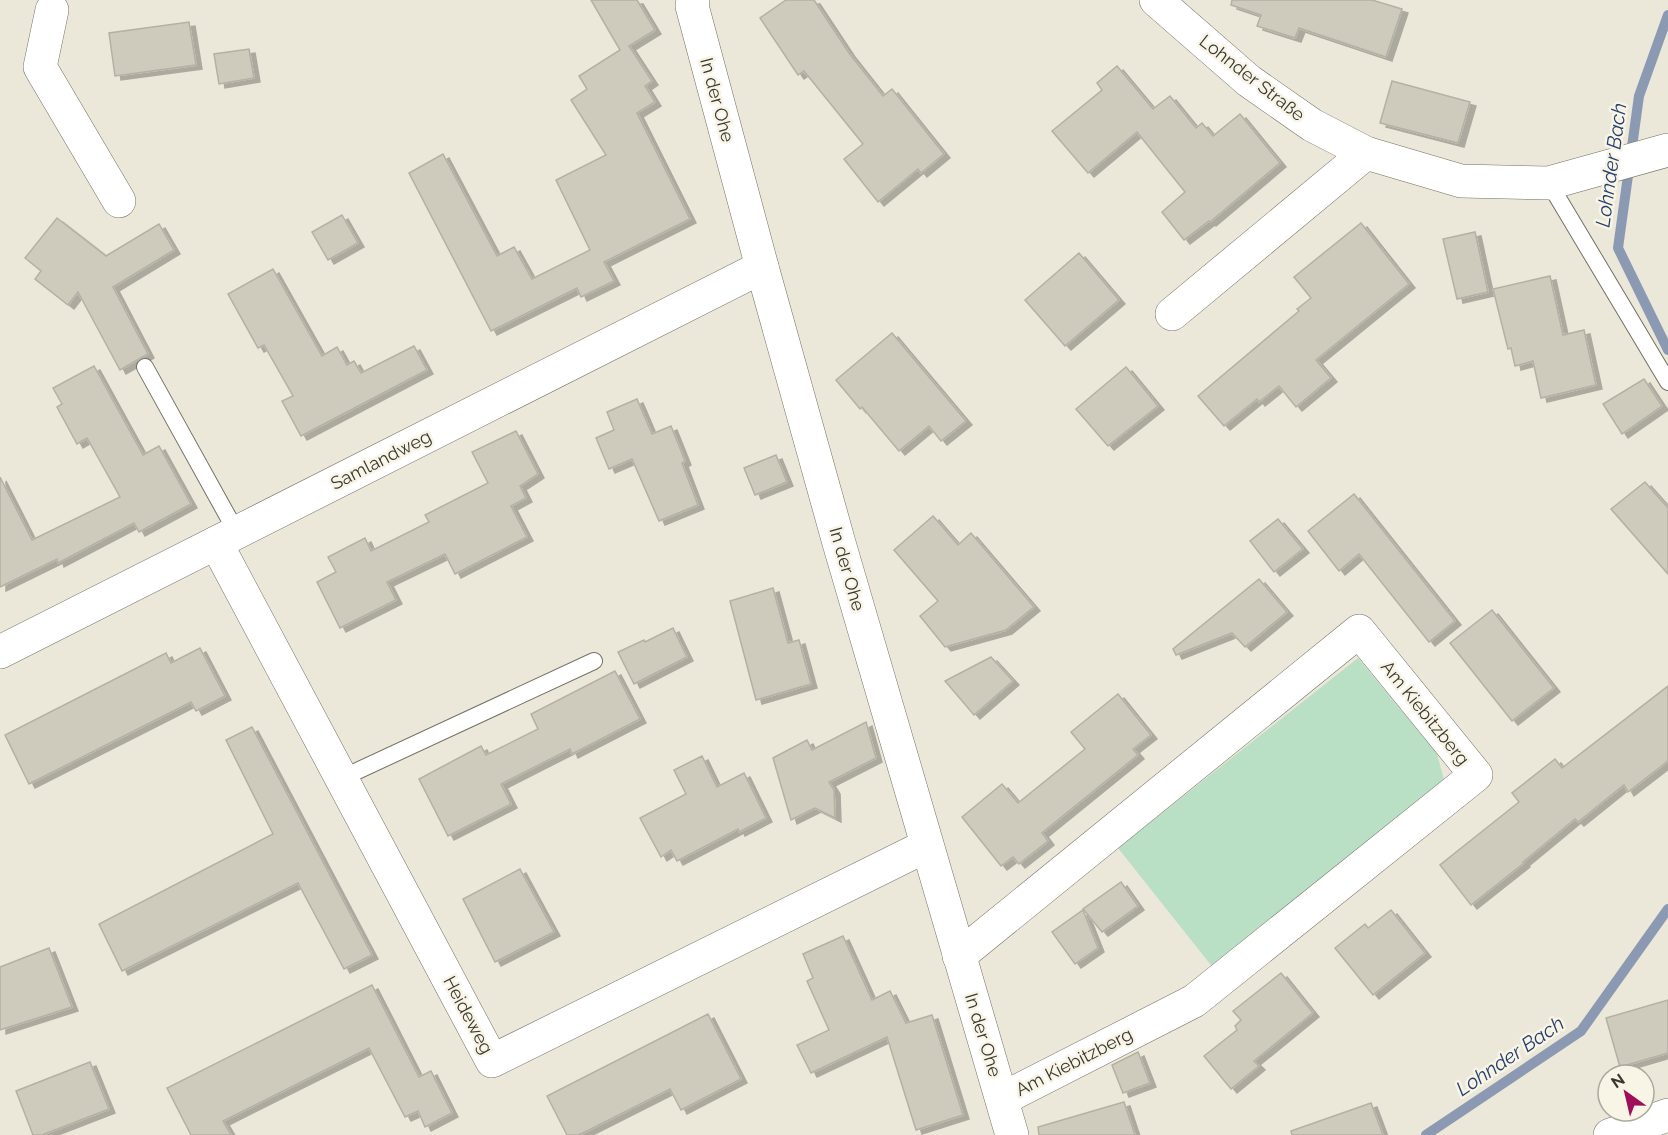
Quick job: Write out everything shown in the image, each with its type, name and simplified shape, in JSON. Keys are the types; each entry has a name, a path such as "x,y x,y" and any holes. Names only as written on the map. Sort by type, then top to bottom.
{"street":[{"name":"In der Ohe","path":"693,0 692,6 762,267 926,846 1012,1135"},
{"name":"Lohnder Straße","path":"1156,0 1248,81 1312,125 1366,153 1461,181 1549,183 1662,151"},
{"path":"56,4 40,67 119,201"},
{"path":"1172,314 1366,153"},
{"name":"Samlandweg","path":"0,652 762,267"},
{"name":"Heideweg","path":"226,538 342,778 492,1061 926,846"},
{"name":"Am Kiebitzberg","path":"959,956 1359,631 1476,775 1194,1001 1002,1099"},
{"path":"1610,1135 1668,1115"}],"lane":[{"path":"1549,183 1668,382"},
{"path":"145,367 226,538"},
{"path":"342,778 594,661"}],"green space":[{"path":"1358,658 1437,754 1446,787 1218,974 1118,848"}],"building":[{"path":"591,0 637,0 655,30 629,46 652,81 645,86 655,102 637,113 690,219 604,262 614,281 581,297 577,288 491,331 409,173 443,154 497,256 514,247 532,279 590,250 556,180 606,155 571,100 587,89 579,76 620,50"},
{"path":"786,0 814,0 849,53 883,96 892,89 944,154 921,173 918,169 878,202 844,159 863,144 804,71 798,75 760,18"},
{"path":"1232,0 1372,0 1402,9 1386,57 1299,28 1295,38 1257,26 1261,15 1231,5"},
{"path":"189,22 196,65 115,76 109,33"},
{"path":"249,49 254,78 219,84 214,54"},
{"path":"1117,66 1153,109 1170,96 1196,128 1202,123 1213,136 1240,114 1280,163 1210,222 1184,240 1162,212 1185,192 1137,132 1088,173 1052,131 1102,90 1097,83"},
{"path":"1392,81 1470,102 1458,143 1380,123"},
{"path":"342,215 358,243 328,260 312,232"},
{"path":"57,218 106,256 159,224 174,250 113,287 148,354 120,370 78,292 68,305 35,279 41,271 25,258"},
{"path":"1361,223 1409,284 1316,360 1331,378 1296,407 1279,386 1259,402 1257,399 1224,426 1198,396 1299,311 1297,309 1311,298 1294,277"},
{"path":"1475,232 1488,292 1457,299 1443,239"},
{"path":"1079,253 1119,300 1065,346 1025,300"},
{"path":"273,269 322,356 337,347 347,365 354,361 361,373 414,346 427,370 301,436 282,401 293,396 264,345 258,348 228,294"},
{"path":"1550,276 1563,335 1584,330 1596,385 1541,398 1533,361 1515,366 1511,348 1508,349 1493,289"},
{"path":"892,333 966,421 941,441 929,426 899,451 836,380"},
{"path":"94,366 143,455 159,446 191,504 139,532 134,523 58,563 57,559 0,587 0,477 32,540 120,497 87,438 77,444 57,407 62,404 53,388"},
{"path":"1126,367 1158,406 1108,446 1076,409"},
{"path":"1644,379 1662,406 1622,434 1603,404"},
{"path":"637,399 652,434 671,426 685,461 682,463 698,505 659,521 632,459 609,469 596,438 614,430 607,412"},
{"path":"516,431 538,474 520,486 526,498 511,506 527,537 455,574 445,554 387,582 396,600 340,628 317,582 336,572 328,557 365,538 371,551 429,522 425,515 488,483 472,452"},
{"path":"776,455 787,482 755,495 744,468"},
{"path":"1645,482 1668,508 1668,574 1611,509"},
{"path":"1354,494 1455,621 1429,642 1359,554 1339,571 1308,531"},
{"path":"933,516 958,545 971,533 1034,607 1006,630 945,647 920,616 938,601 894,550"},
{"path":"1278,519 1303,549 1274,572 1250,541"},
{"path":"1259,579 1287,612 1245,647 1232,633 1176,655 1173,649"},
{"path":"773,588 788,643 799,640 811,684 756,700 730,601"},
{"path":"1492,610 1554,688 1512,721 1450,643"},
{"path":"673,628 687,657 634,684 618,652"},
{"path":"200,648 225,696 196,711 191,702 29,784 5,735 166,653 171,663"},
{"path":"991,657 1013,681 974,715 945,681"},
{"path":"615,671 640,719 572,754 570,749 501,784 511,804 448,836 419,779 481,746 486,755 538,729 531,714"},
{"path":"1668,686 1668,761 1628,792 1624,785 1578,822 1575,819 1471,905 1440,865 1519,802 1512,793 1555,759 1562,768"},
{"path":"1118,694 1151,735 1133,749 1138,755 1042,833 1048,841 1019,864 1013,857 1001,866 962,817 1002,784 1018,803 1085,749 1071,732"},
{"path":"866,722 876,758 829,782 834,790 835,818 815,808 791,820 773,758 807,740 812,750"},
{"path":"252,727 372,955 344,969 298,883 122,971 99,924 273,834 226,740"},
{"path":"702,756 717,787 744,773 766,818 739,832 738,829 677,861 671,850 661,857 640,818 686,794 674,770"},
{"path":"520,869 554,932 495,962 463,899"},
{"path":"1121,882 1138,906 1102,932 1083,909"},
{"path":"1083,910 1098,948 1075,964 1052,932"},
{"path":"1391,910 1425,953 1373,995 1335,948 1365,924 1368,928"},
{"path":"843,936 872,1000 890,991 906,1023 932,1015 963,1115 916,1130 887,1037 811,1073 797,1045 829,1030 807,981 813,978 803,954"},
{"path":"49,948 72,1007 0,1030 0,967"},
{"path":"1281,973 1313,1013 1254,1061 1259,1066 1231,1089 1204,1056 1237,1030 1235,1026 1241,1020 1233,1011"},
{"path":"372,985 419,1077 431,1071 452,1113 425,1127 418,1111 405,1117 369,1048 223,1121 231,1135 191,1135 167,1088"},
{"path":"1668,1000 1668,1053 1634,1063 1619,1063 1606,1018"},
{"path":"708,1014 741,1079 681,1110 670,1089 579,1135 567,1135 547,1096"},
{"path":"1138,1052 1150,1083 1123,1093 1112,1065"},
{"path":"90,1062 109,1109 42,1135 33,1135 16,1091"},
{"path":"1124,1102 1135,1135 1039,1135 1038,1127"},
{"path":"1371,1103 1383,1135 1292,1135 1291,1131"}],"waterway":[{"name":"Lohnder Bach","path":"1668,15 1639,96 1618,248 1668,350"},
{"name":"Lohnder Bach","path":"1426,1135 1581,1031 1668,909"}]}
